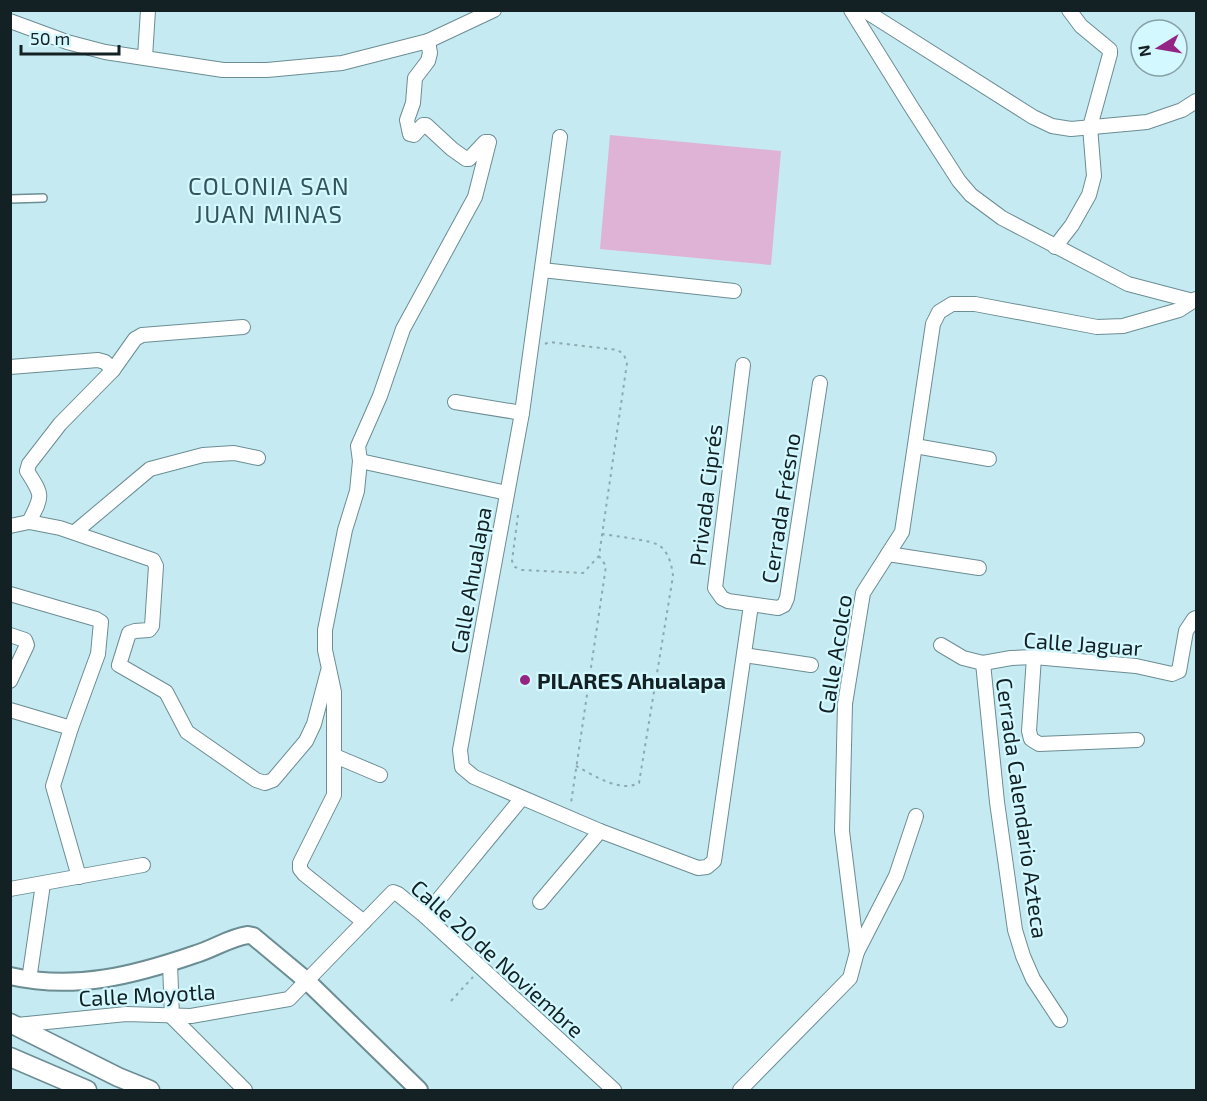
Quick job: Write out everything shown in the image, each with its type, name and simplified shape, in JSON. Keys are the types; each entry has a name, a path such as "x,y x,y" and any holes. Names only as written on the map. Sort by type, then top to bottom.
{"main road":[{"path":"14,1024 118,1077 150,1090"},
{"path":"10,1058 87,1090"}],"street":[{"path":"145,57 148,10"},
{"path":"10,21 67,42 105,52 223,70 267,70 342,63 428,41 494,10"},
{"path":"851,10 918,118 959,181 971,195 1002,218 1128,284 1195,300"},
{"path":"864,10 1032,117 1052,126 1071,129 1147,122 1182,110 1197,101"},
{"path":"1055,247 1072,225 1089,195 1094,176 1090,126 1110,54 1110,50 1081,26 1069,10"},
{"path":"364,922 300,869 300,863 334,795 334,693 325,650 325,630 345,530 357,490 360,461 358,446 380,396 403,329 475,198 489,142 485,142 469,159 466,159 426,125 423,124 414,135 410,134 407,120 413,104 415,78 428,61 430,53 428,41"},
{"name":"Calle Ahualapa","path":"560,137 522,413 460,750 462,767 474,777 568,818 698,868 707,867 714,861 744,655"},
{"path":"542,270 734,291"},
{"name":"Calle Acolco","path":"742,1090 850,978 857,951 842,831 845,704 863,593 902,532 933,324 939,312 952,304 975,304 1097,327 1123,326 1179,310 1195,300"},
{"path":"29,522 40,499 40,492 27,471 28,464 60,424 113,370 135,339 142,335 243,327"},
{"path":"10,367 98,360 105,362 113,370"},
{"name":"Privada Ciprés","path":"743,365 715,588 722,598 728,601 751,605"},
{"name":"Cerrada Frésno","path":"751,605 778,608 784,605 788,598 820,383"},
{"path":"454,402 522,413"},
{"path":"915,446 989,459"},
{"path":"75,532 150,469 203,455 234,453 258,458"},
{"path":"360,461 507,493"},
{"path":"10,526 29,522 75,532 153,560 156,566 152,626 149,630 129,633 119,665"},
{"path":"888,554 979,568"},
{"path":"10,594 101,622 98,654 53,786 79,877"},
{"path":"751,605 744,655 811,665"},
{"name":"Calle Jaguar","path":"982,663 1034,657 1136,666 1172,674 1179,671 1186,631 1195,619"},
{"path":"10,635 26,640 27,645 10,681"},
{"path":"942,645 963,658 982,663"},
{"path":"98,654 166,692 187,732 256,780 265,783 273,780 306,741 314,723 328,669"},
{"path":"1034,657 1029,731 1031,739 1039,744 1137,740"},
{"name":"Cerrada Calendario Azteca","path":"982,663 997,802 1015,930 1023,957 1033,978 1060,1020"},
{"path":"10,710 71,728"},
{"path":"335,756 380,776"},
{"path":"425,916 522,798"},
{"path":"857,951 896,876 916,816"},
{"path":"540,902 600,831"},
{"path":"10,889 143,865"},
{"path":"43,884 16,980 43,983 116,977 170,963 248,935 253,936 307,981 419,1090"},
{"name":"Calle 20 de Noviembre","path":"307,981 393,892 425,916 614,1090"},
{"path":"170,963 172,1017 245,1090"},
{"name":"Calle Moyotla","path":"14,1024 126,1014 191,1016 289,999 307,981"}],"lane":[{"path":"10,199 42,198"}],"path":[{"path":"518,515 512,561 515,567 522,570 583,573 599,556 627,363 624,355 618,350 549,342 543,345"},
{"path":"576,766 620,786 632,787 639,783 674,576 665,551 658,544 602,534"},
{"path":"568,818 606,566 599,556"},
{"path":"451,1001 481,968"}],"shaded area":[{"path":"610,135 781,151 771,265 600,249"}],"place":[{"name":"PILARES Ahualapa","path":"525,680"}],"district":[{"name":"COLONIA SAN JUAN MINAS","path":"269,199"}]}
